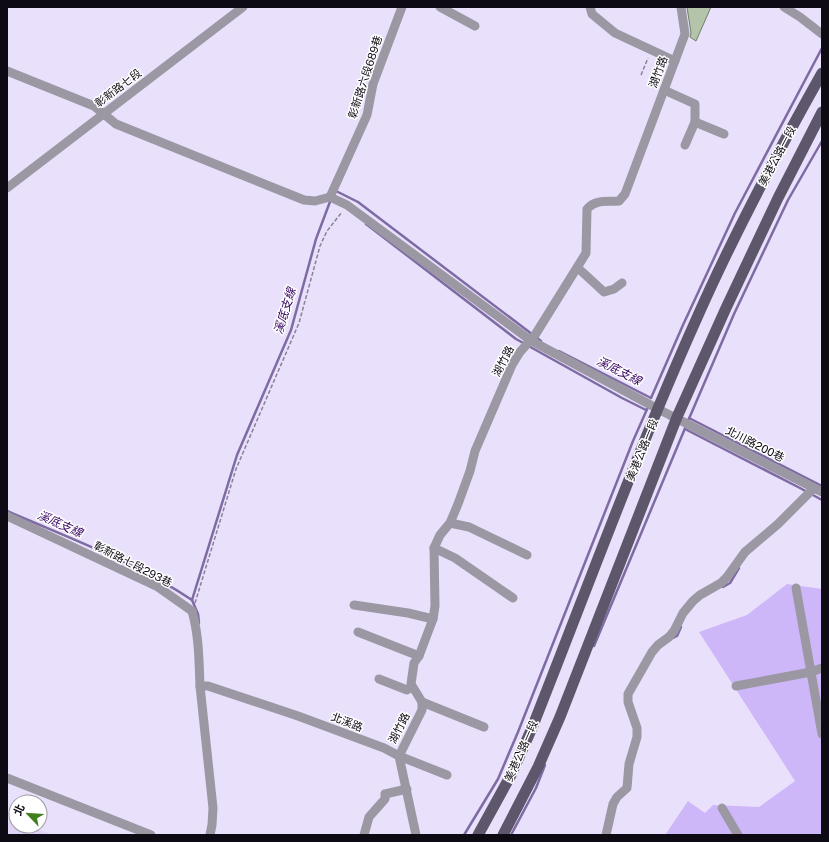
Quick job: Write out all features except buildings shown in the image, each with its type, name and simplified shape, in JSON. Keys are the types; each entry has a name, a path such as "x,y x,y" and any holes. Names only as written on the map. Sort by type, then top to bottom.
{"main road":[{"name":"美港公路一段","path":"478,835 511,775 532,728 658,409 696,320 734,239 822,73"},
{"name":"美港公路一段","path":"503,835 538,767 560,717 677,417 775,205 822,112"}],"street":[{"name":"彰新路七段","path":"7,188 243,7"},
{"name":"彰新路六段689巷","path":"330,197 367,115 373,84 402,7"},
{"path":"440,7 475,26"},
{"path":"590,7 592,14 615,33 675,61"},
{"name":"湖竹路","path":"434,548 440,535 450,523 470,471 475,451 520,352 535,335 586,253 587,209 592,204 597,202 619,201 625,194 685,34 682,7"},
{"path":"784,7 822,34"},
{"path":"7,71 94,106 116,124 304,200 315,202 330,197"},
{"path":"664,90 695,104 695,122 685,145"},
{"path":"695,122 724,134"},
{"name":"北川路200巷","path":"330,197 347,206 530,340 658,409 677,417 818,490"},
{"path":"578,268 604,292 614,289 622,283"},
{"path":"606,835 613,804 617,797 627,788 629,764 637,737 637,728 628,702 628,694 652,652 674,631 683,613 693,601 724,580 745,552 818,490"},
{"name":"彰新路七段293巷","path":"7,516 158,587 192,611"},
{"path":"450,523 469,527 527,555"},
{"path":"484,727 422,702 411,684 414,663 419,656 433,619 435,606 434,548 455,558 513,598"},
{"path":"796,588 822,734"},
{"path":"354,605 408,613 433,619"},
{"path":"192,611 195,622 204,686 213,808 210,835"},
{"path":"358,632 419,656"},
{"path":"736,686 811,672 822,668"},
{"path":"379,679 407,690 412,687"},
{"name":"北溪路","path":"204,686 298,716 448,775"},
{"name":"湖竹路","path":"399,756 422,710 422,702"},
{"path":"399,756 416,835"},
{"path":"7,778 151,835"},
{"path":"364,835 369,817 385,799 385,794 407,789"},
{"path":"722,808 738,835"}],"path":[{"path":"641,75 651,50"},
{"path":"192,611 236,470 299,323 320,246 327,231 347,206"}],"shaded area":[{"path":"787,584 822,589 822,835 665,835 688,801 705,813 713,805 759,807 795,781 699,632 747,615"},
{"path":"8,823 8,834 48,833 53,835 7,835"}],"waterway":[{"path":"651,398 735,213 822,48"},
{"path":"688,421 734,314 788,200 822,141"},
{"name":"溪底支線","path":"336,191 358,202 541,341"},
{"name":"溪底支線","path":"7,511 125,562 170,586 192,600 237,455 291,330 316,239 331,199"},
{"path":"366,224 516,339 646,410"},
{"name":"溪底支線","path":"559,351 651,398"},
{"path":"464,835 498,779 648,407"},
{"name":"溪底支線","path":"689,418 822,486"},
{"path":"594,646 686,426"},
{"path":"685,429 822,500"},
{"path":"723,587 730,583 739,568"},
{"path":"192,600 198,614 199,623"},
{"path":"673,638 677,636 681,627"},
{"path":"511,835 536,788 545,765"}]}
